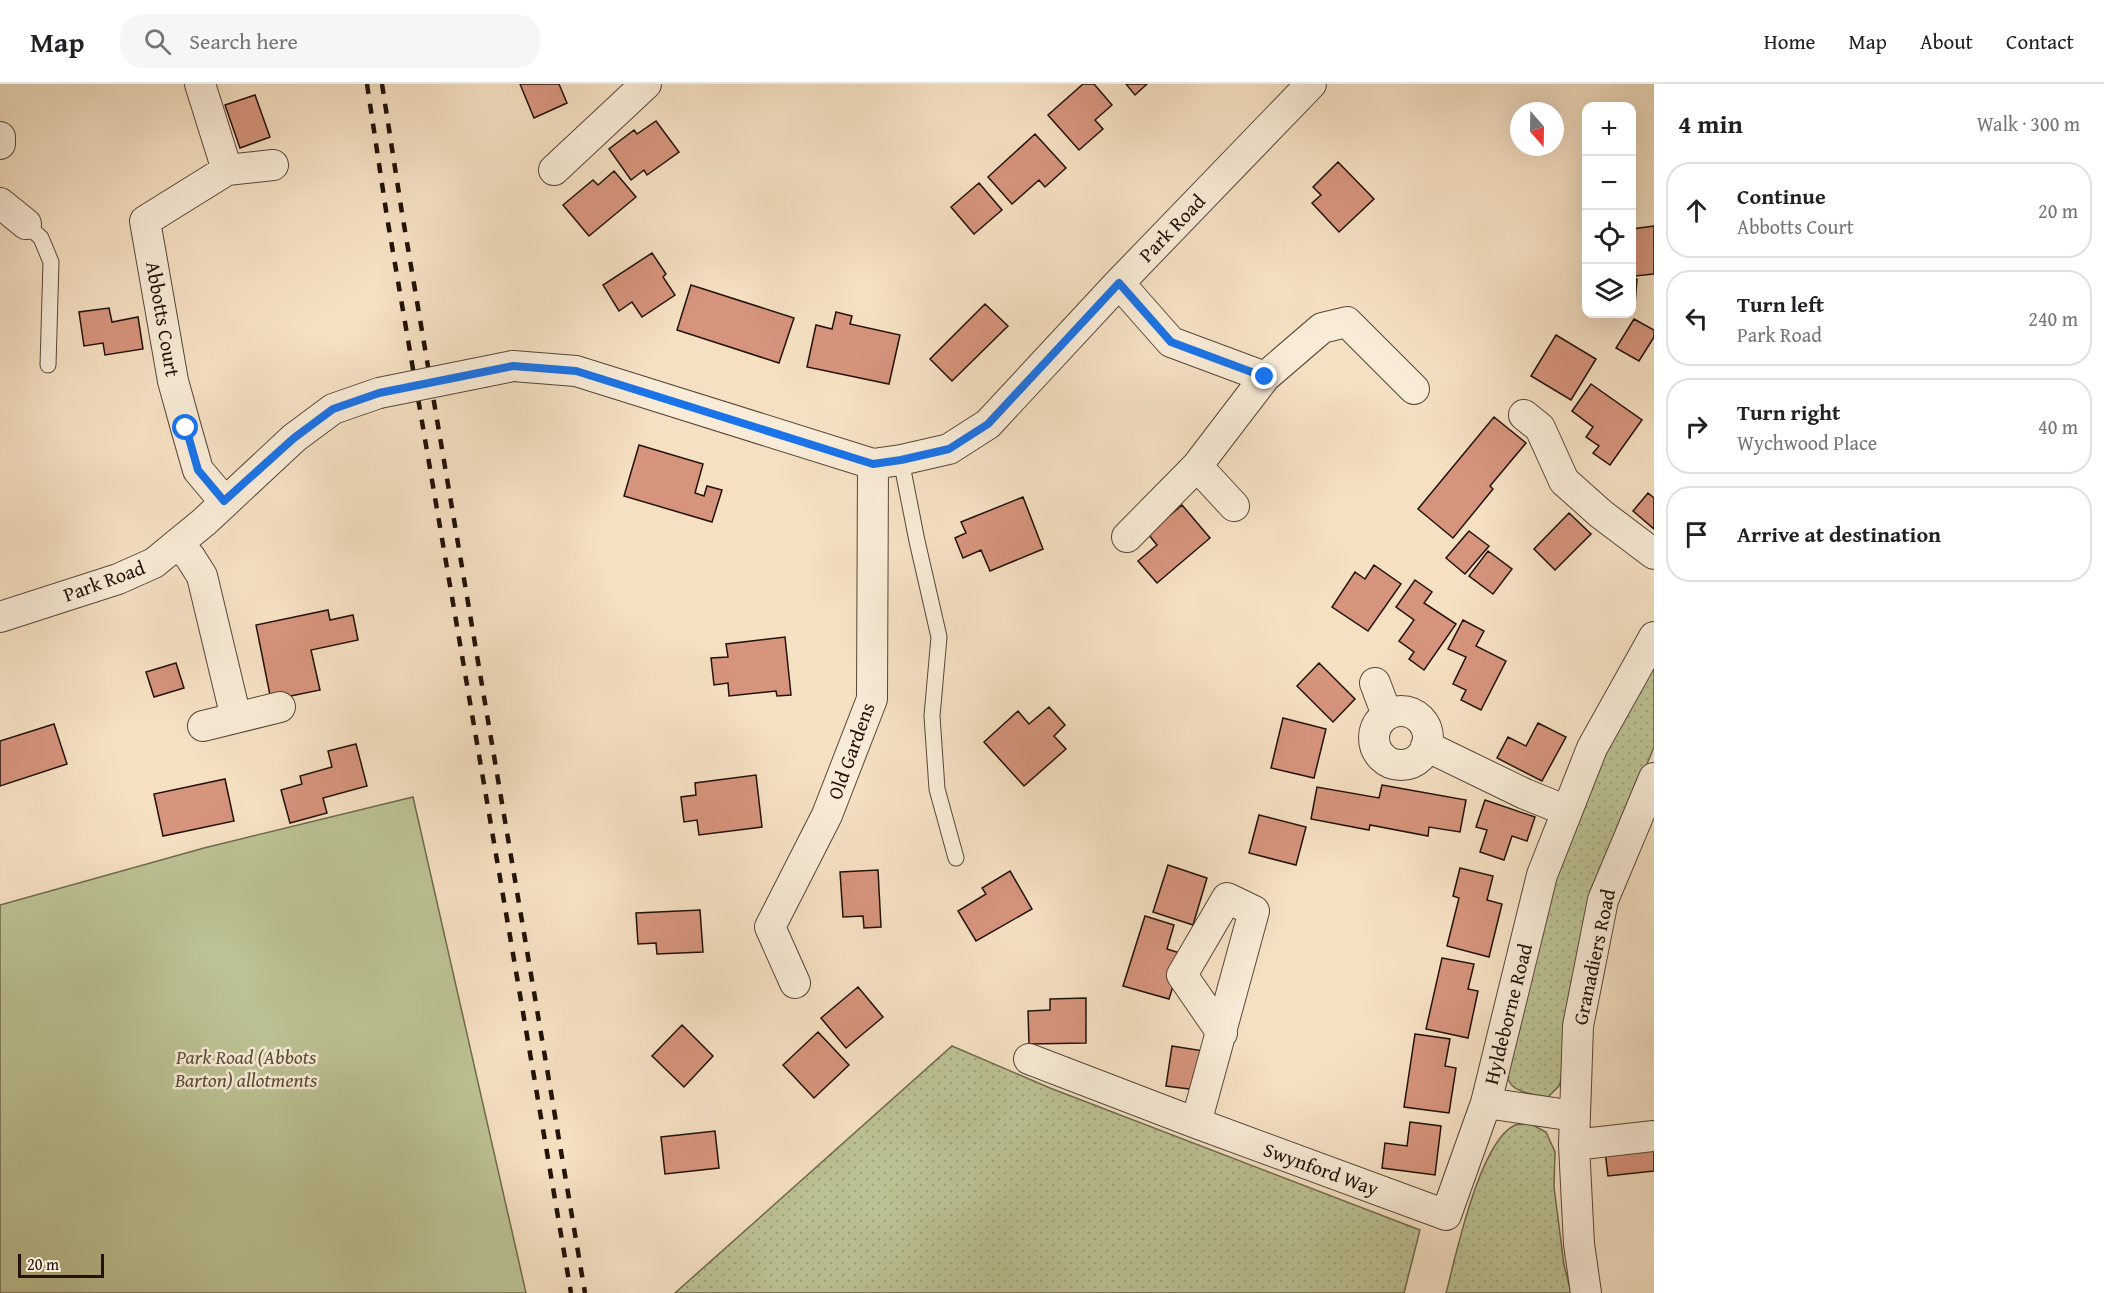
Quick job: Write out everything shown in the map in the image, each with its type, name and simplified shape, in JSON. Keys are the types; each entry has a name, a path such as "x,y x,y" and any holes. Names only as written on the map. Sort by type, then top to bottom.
{"street":[{"path":"200,84 227,170"},
{"path":"554,170 646,84"},
{"name":"Park Road","path":"0,617 118,579 154,563 294,438 333,409 379,393 513,366 576,371 887,462 949,449 988,424 1119,283 1311,84"},
{"path":"0,137 0,144"},
{"name":"Abbotts Court","path":"224,501 198,470 183,419 173,381 146,221 227,170 273,165"},
{"path":"0,203 26,224"},
{"path":"1119,283 1171,342 1265,377"},
{"path":"1127,537 1197,466 1265,377 1322,328 1347,322 1414,389"},
{"path":"1524,415 1540,428 1564,480 1600,514 1654,554"},
{"name":"Old Gardens","path":"795,983 770,927 827,815 872,699 887,462"},
{"path":"1197,466 1234,506"},
{"path":"177,544 190,557 202,576 236,718"},
{"name":"Hyldeborne Road","path":"1446,1215 1486,1103 1542,875 1592,748 1654,637"},
{"path":"1375,683 1387,715"},
{"path":"203,726 280,707"},
{"path":"1396,711 1405,711 1421,720 1428,736 1426,746 1423,753 1409,763 1401,764 1385,759 1379,753 1374,738 1380,721 1387,715 1396,711"},
{"path":"1426,746 1525,794 1567,811"},
{"name":"Granadiers Road","path":"1586,1293 1578,1244 1574,1131 1578,1026 1603,900 1654,778"},
{"path":"1196,1124 1222,1033"},
{"name":"Swynford Way","path":"1029,1059 1196,1124 1446,1215"},
{"path":"1486,1103 1574,1131 1654,1136"}],"lane":[{"path":"26,224 41,238 51,262 48,365"},
{"path":"887,462 917,541 939,637 932,716 937,789 956,858"}],"green space":[{"path":"1654,659 1654,747 1597,885 1559,1086 1548,1097 1526,1093 1509,1081 1508,1057 1563,847 1609,738"},
{"name":"Park Road (Abbots Barton) allotments","path":"413,797 526,1293 0,1293 0,905 204,848"},
{"path":"952,1046 1050,1088 1420,1230 1404,1293 675,1293"},
{"path":"1529,1123 1546,1132 1555,1152 1554,1187 1564,1265 1571,1293 1446,1293 1471,1202 1490,1153 1502,1136 1515,1125"}],"building":[{"path":"520,84 559,84 567,103 534,118"},
{"path":"1083,84 1094,84 1112,105 1095,120 1103,129 1079,150 1048,115"},
{"path":"1126,84 1147,84 1135,95"},
{"path":"255,95 270,137 240,148 225,105"},
{"path":"656,121 679,152 647,175 644,170 631,180 609,149 634,130 637,134"},
{"path":"1035,134 1066,168 1045,187 1039,180 1012,204 988,177"},
{"path":"1338,162 1374,199 1339,232 1312,203 1321,195 1313,187"},
{"path":"614,171 636,197 589,236 563,205 593,180 598,185"},
{"path":"979,183 1002,210 974,234 951,207"},
{"path":"1654,226 1654,274 1636,276 1636,228"},
{"path":"652,253 666,274 663,277 675,295 642,317 632,302 619,311 603,285"},
{"path":"691,285 794,318 779,363 677,330"},
{"path":"985,304 1008,326 952,381 930,359"},
{"path":"109,308 112,322 138,317 143,349 105,355 103,343 84,346 79,312"},
{"path":"836,312 852,316 850,324 900,335 889,384 807,367 816,325 832,329"},
{"path":"1634,319 1654,330 1654,337 1639,361 1616,348"},
{"path":"1556,335 1596,359 1571,400 1531,376"},
{"path":"1591,384 1642,420 1610,465 1593,453 1599,446 1586,437 1593,427 1572,411"},
{"path":"1494,417 1526,443 1490,486 1493,489 1453,538 1418,509"},
{"path":"639,445 703,464 695,493 704,496 707,486 722,490 712,522 624,496"},
{"path":"1648,493 1654,498 1654,529 1633,511"},
{"path":"1023,497 1043,549 990,571 981,550 963,558 955,538 966,533 961,522"},
{"path":"1182,505 1210,538 1157,583 1138,561 1157,545 1148,534"},
{"path":"1569,513 1591,534 1555,570 1534,549"},
{"path":"1469,531 1489,546 1465,574 1446,558"},
{"path":"1488,551 1512,569 1493,594 1469,576"},
{"path":"1374,565 1401,584 1368,631 1332,607 1355,572 1365,579"},
{"path":"1415,580 1432,592 1424,603 1456,624 1424,670 1409,659 1414,652 1399,641 1414,620 1396,607"},
{"path":"328,610 330,620 353,615 358,640 311,650 320,690 271,700 256,625"},
{"path":"1463,620 1484,631 1476,646 1506,661 1481,710 1461,700 1466,690 1453,684 1466,657 1448,649"},
{"path":"785,637 791,695 777,696 776,691 729,696 728,683 714,685 711,658 728,657 726,644"},
{"path":"176,663 184,688 154,697 146,672"},
{"path":"1319,663 1355,699 1333,722 1297,686"},
{"path":"1049,707 1065,725 1054,736 1066,749 1024,786 984,742 1018,711 1029,724"},
{"path":"1283,718 1326,729 1314,778 1271,768"},
{"path":"1538,723 1566,737 1542,781 1497,758 1508,737 1526,746"},
{"path":"54,724 67,764 0,786 0,741"},
{"path":"356,744 367,786 323,798 327,813 290,823 281,790 302,784 300,776 332,767 328,751"},
{"path":"756,775 762,827 699,835 697,820 684,822 681,797 696,795 695,783"},
{"path":"225,779 234,821 163,836 154,794"},
{"path":"1382,785 1466,800 1460,832 1429,827 1428,836 1370,825 1369,830 1311,819 1317,787 1379,798"},
{"path":"1485,800 1535,817 1527,841 1512,836 1504,860 1480,852 1487,830 1476,827"},
{"path":"1259,815 1306,827 1296,865 1249,853"},
{"path":"1168,865 1207,878 1193,925 1153,912"},
{"path":"1460,868 1493,876 1487,900 1502,904 1489,957 1447,946 1459,898 1453,896"},
{"path":"878,870 881,927 864,928 863,916 843,917 840,872"},
{"path":"1010,871 1032,909 976,941 958,911 986,894 982,888"},
{"path":"700,910 703,952 657,954 656,943 638,944 636,913"},
{"path":"1145,916 1174,925 1167,949 1183,954 1169,999 1123,986"},
{"path":"1442,958 1474,964 1468,989 1478,991 1468,1038 1426,1029"},
{"path":"858,987 883,1017 846,1048 821,1018"},
{"path":"1086,998 1086,1043 1029,1044 1028,1011 1050,1010 1050,999"},
{"path":"682,1025 713,1056 684,1087 652,1056"},
{"path":"818,1032 849,1065 814,1098 783,1065"},
{"path":"1415,1034 1450,1039 1445,1066 1456,1068 1449,1113 1404,1107"},
{"path":"1172,1046 1204,1051 1197,1090 1166,1086"},
{"path":"1410,1122 1441,1126 1435,1175 1382,1168 1385,1143 1407,1146"},
{"path":"715,1131 719,1168 665,1174 661,1137"},
{"path":"1654,1146 1654,1171 1608,1176 1605,1151"}],"railway":[{"path":"367,84 387,217 571,1293"},
{"path":"382,84 585,1293"}],"route":[{"path":"186,428 198,470 224,501 294,438 333,409 379,393 513,366 576,371 873,464 901,460 949,449 988,424 1119,283 1171,342 1265,377"}]}
